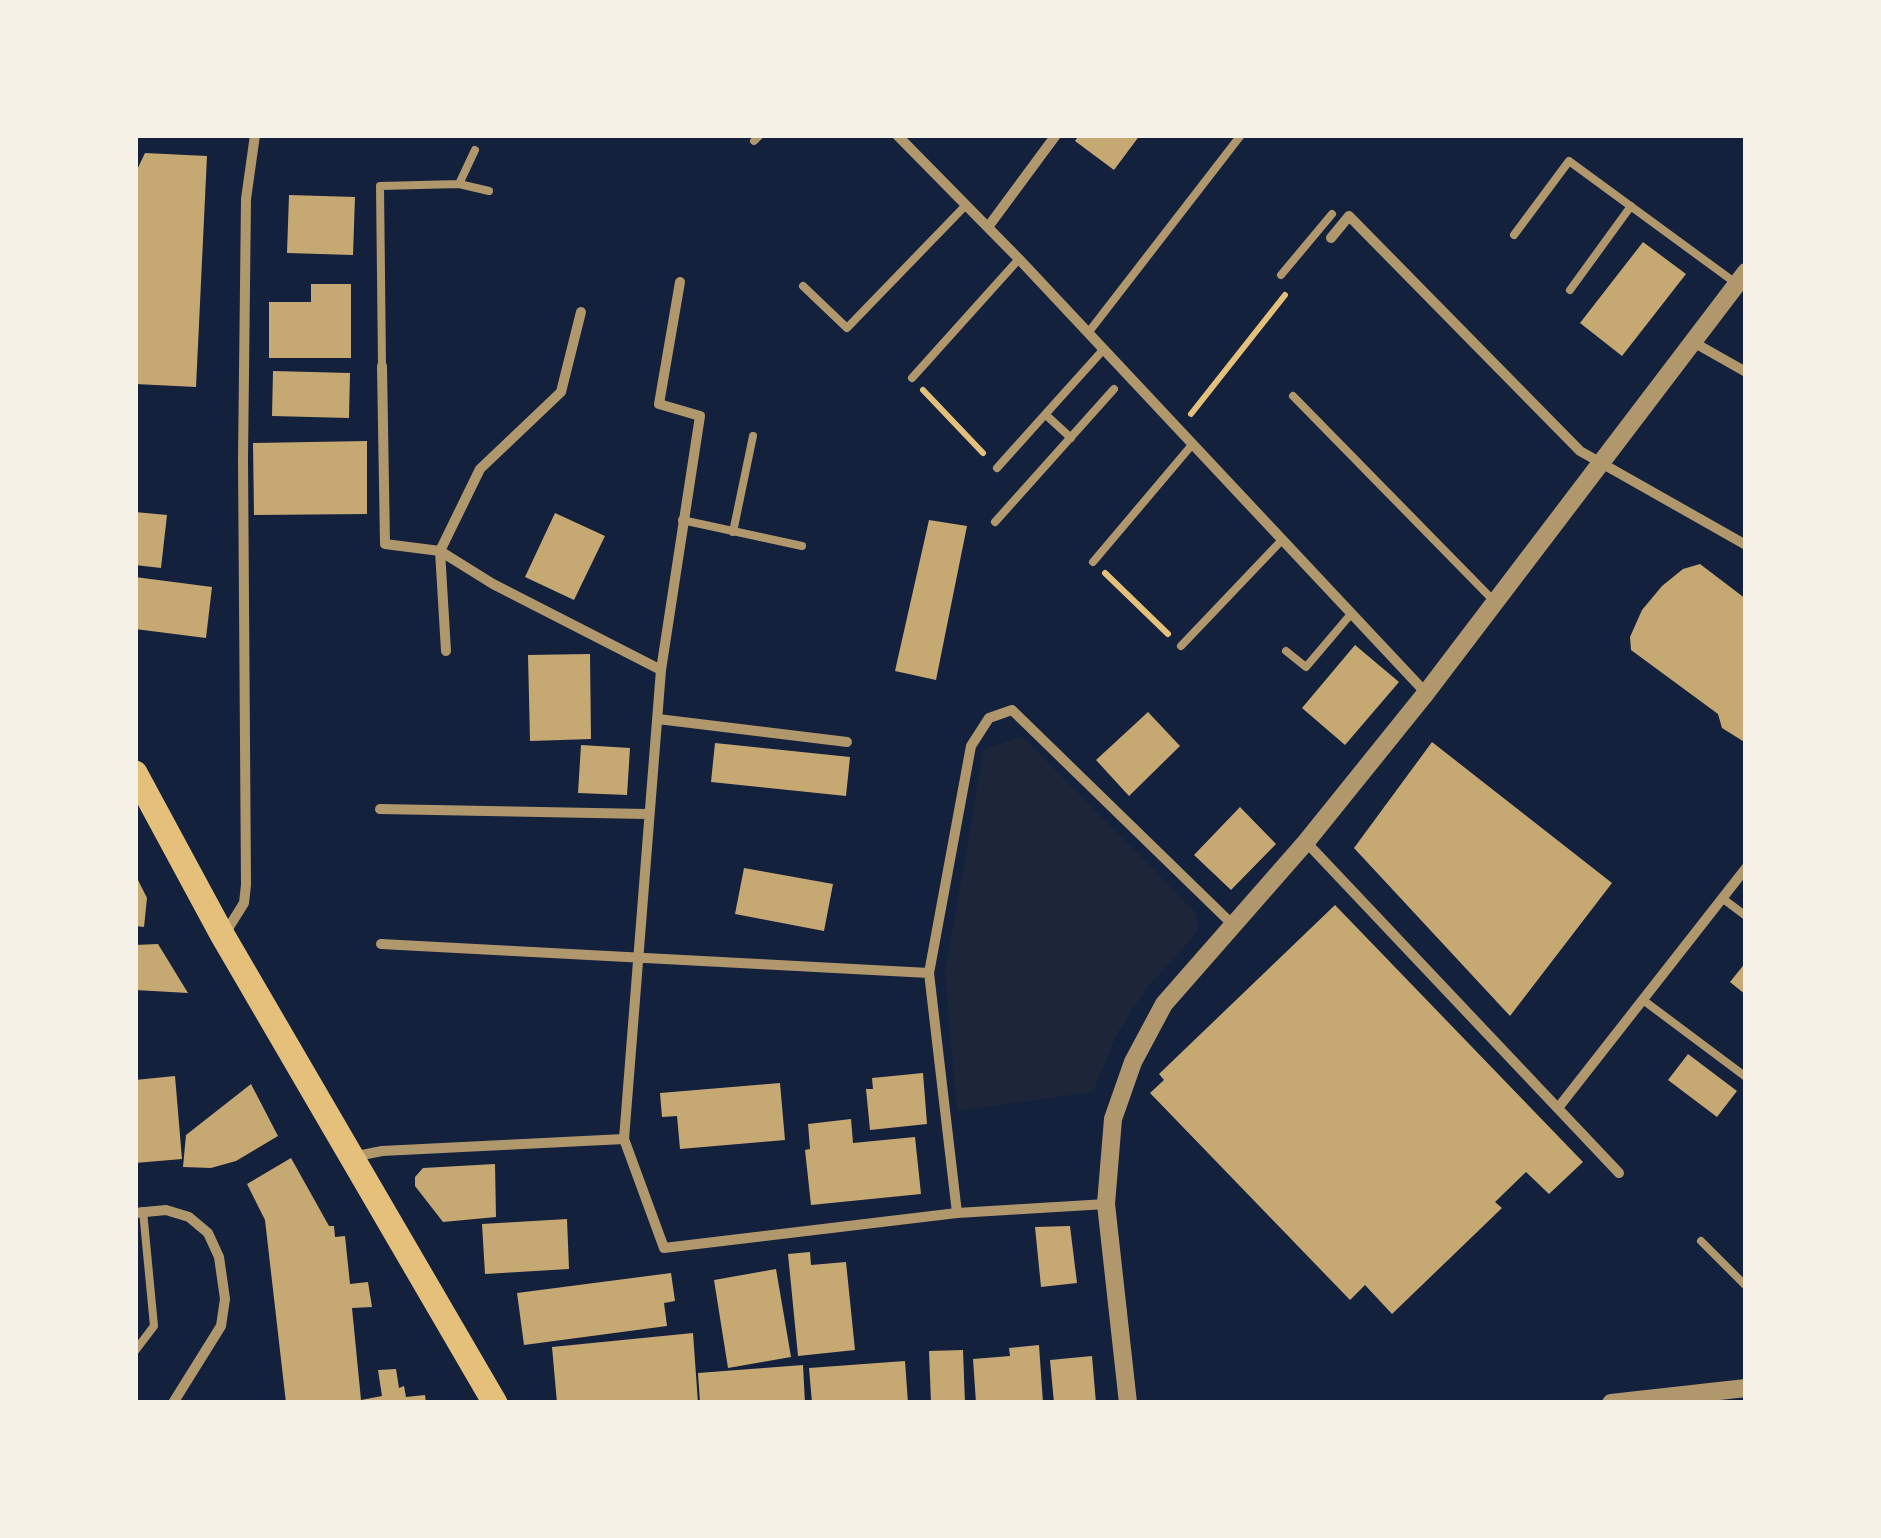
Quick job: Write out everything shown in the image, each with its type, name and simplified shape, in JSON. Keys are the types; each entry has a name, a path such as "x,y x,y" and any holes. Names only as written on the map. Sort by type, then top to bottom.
{"main road":[{"path":"135,773 350,1158 496,1403"}],"street":[{"path":"224,936 244,904 246,885 243,459 246,199 254,135"},
{"path":"897,135 1426,693"},
{"path":"988,228 1056,135"},
{"path":"1331,238 1349,216 1580,451 1746,545"},
{"path":"1128,1403 1106,1204 1113,1119 1133,1062 1164,1004 1306,842 1426,693 1742,278"},
{"path":"680,282 659,404 700,416 661,670 624,1139 664,1248 956,1213 1106,1204"},
{"path":"446,651 440,551 480,470 561,392 580,312"},
{"path":"1693,342 1746,372"},
{"path":"382,366 384,544 440,551 493,584 661,670"},
{"path":"956,1213 929,973 971,746 989,718 1012,710 1232,924"},
{"path":"658,719 847,742"},
{"path":"380,809 647,814"},
{"path":"1306,842 1619,1172"},
{"path":"1558,1108 1746,868"},
{"path":"381,944 929,973"},
{"path":"350,1158 382,1151 624,1139"},
{"path":"139,1212 166,1210 189,1217 208,1233 220,1257 225,1300 220,1326 174,1403"},
{"path":"1611,1403 1746,1388"}],"lane":[{"path":"1088,334 1240,135"},
{"path":"459,184 475,150"},
{"path":"1514,235 1568,161 1742,278"},
{"path":"382,366 380,186 459,184 489,191"},
{"path":"803,286 847,328 966,205"},
{"path":"1570,290 1631,206"},
{"path":"1281,275 1332,214"},
{"path":"1320,228 1331,238"},
{"path":"912,378 1019,260"},
{"path":"997,468 1103,350"},
{"path":"996,522 1114,389"},
{"path":"1293,396 1495,602"},
{"path":"1046,414 1071,438"},
{"path":"733,532 753,436"},
{"path":"1093,562 1191,446"},
{"path":"682,520 802,546"},
{"path":"1181,646 1281,541"},
{"path":"1286,651 1306,667 1351,614"},
{"path":"1722,898 1746,916"},
{"path":"1643,1000 1746,1077"},
{"path":"135,1350 154,1326 139,1212"},
{"path":"1701,1241 1746,1286"}],"path":[{"path":"1177,431 1296,282"},
{"path":"912,378 997,468"},
{"path":"1093,562 1181,646"}],"shaded area":[{"path":"1022,736 1196,913 1198,931 1146,989 1117,1033 1093,1092 957,1111 945,974 984,750"}],"building":[{"path":"1079,135 1140,135 1114,170 1075,141"},
{"path":"145,153 207,156 196,387 135,384 135,174"},
{"path":"289,195 355,197 353,255 287,253"},
{"path":"1643,242 1686,274 1622,356 1580,323"},
{"path":"311,284 351,284 351,358 269,358 269,302 311,302"},
{"path":"273,371 350,373 349,418 272,416"},
{"path":"367,441 367,514 254,515 253,443"},
{"path":"135,512 167,515 161,568 135,565"},
{"path":"555,513 605,536 574,600 525,577"},
{"path":"929,520 967,526 936,680 895,671"},
{"path":"1700,564 1746,599 1746,743 1722,728 1718,714 1631,650 1630,637 1642,610 1683,569"},
{"path":"135,577 212,587 206,638 135,629"},
{"path":"1355,645 1399,682 1345,745 1302,708"},
{"path":"590,654 591,739 530,741 528,655"},
{"path":"1148,712 1180,746 1129,796 1096,760"},
{"path":"1432,742 1612,883 1510,1016 1354,848"},
{"path":"715,743 850,757 846,796 711,782"},
{"path":"581,745 630,748 627,795 578,793"},
{"path":"1240,807 1276,844 1231,890 1194,855"},
{"path":"744,868 833,884 824,931 735,914"},
{"path":"135,874 147,898 144,927 135,926"},
{"path":"1335,905 1583,1162 1549,1194 1526,1172 1495,1202 1502,1208 1392,1314 1365,1285 1350,1300 1150,1093 1164,1080 1159,1074"},
{"path":"158,944 188,993 135,990 135,945"},
{"path":"1746,962 1746,995 1730,982"},
{"path":"1688,1054 1737,1091 1717,1117 1668,1080"},
{"path":"923,1073 927,1124 870,1130 866,1089 873,1089 872,1078"},
{"path":"175,1076 182,1159 135,1163 135,1080"},
{"path":"780,1083 785,1140 680,1149 677,1116 662,1117 660,1093"},
{"path":"251,1084 278,1136 236,1161 211,1168 183,1167 186,1135"},
{"path":"851,1119 853,1143 915,1137 921,1194 811,1205 805,1150 810,1149 808,1124"},
{"path":"291,1158 329,1226 334,1226 335,1237 345,1236 350,1284 368,1282 372,1307 352,1308 361,1400 382,1396 378,1370 396,1369 399,1388 404,1386 406,1397 425,1395 426,1403 286,1403 265,1220 247,1184"},
{"path":"495,1164 496,1217 443,1222 415,1186 415,1177 423,1168"},
{"path":"567,1219 569,1269 485,1274 482,1224"},
{"path":"1070,1226 1077,1283 1041,1287 1035,1227"},
{"path":"810,1252 811,1265 846,1262 855,1350 798,1356 788,1254"},
{"path":"776,1269 791,1357 728,1368 714,1280"},
{"path":"671,1273 675,1301 664,1303 667,1326 524,1345 517,1293"},
{"path":"693,1333 698,1403 557,1403 552,1347"},
{"path":"1039,1345 1043,1403 976,1403 973,1359 1010,1356 1009,1348"},
{"path":"963,1350 965,1403 931,1403 929,1351"},
{"path":"1092,1356 1096,1403 1054,1403 1050,1360"},
{"path":"905,1361 908,1403 812,1403 809,1368"},
{"path":"803,1365 805,1403 700,1403 698,1373"}]}
